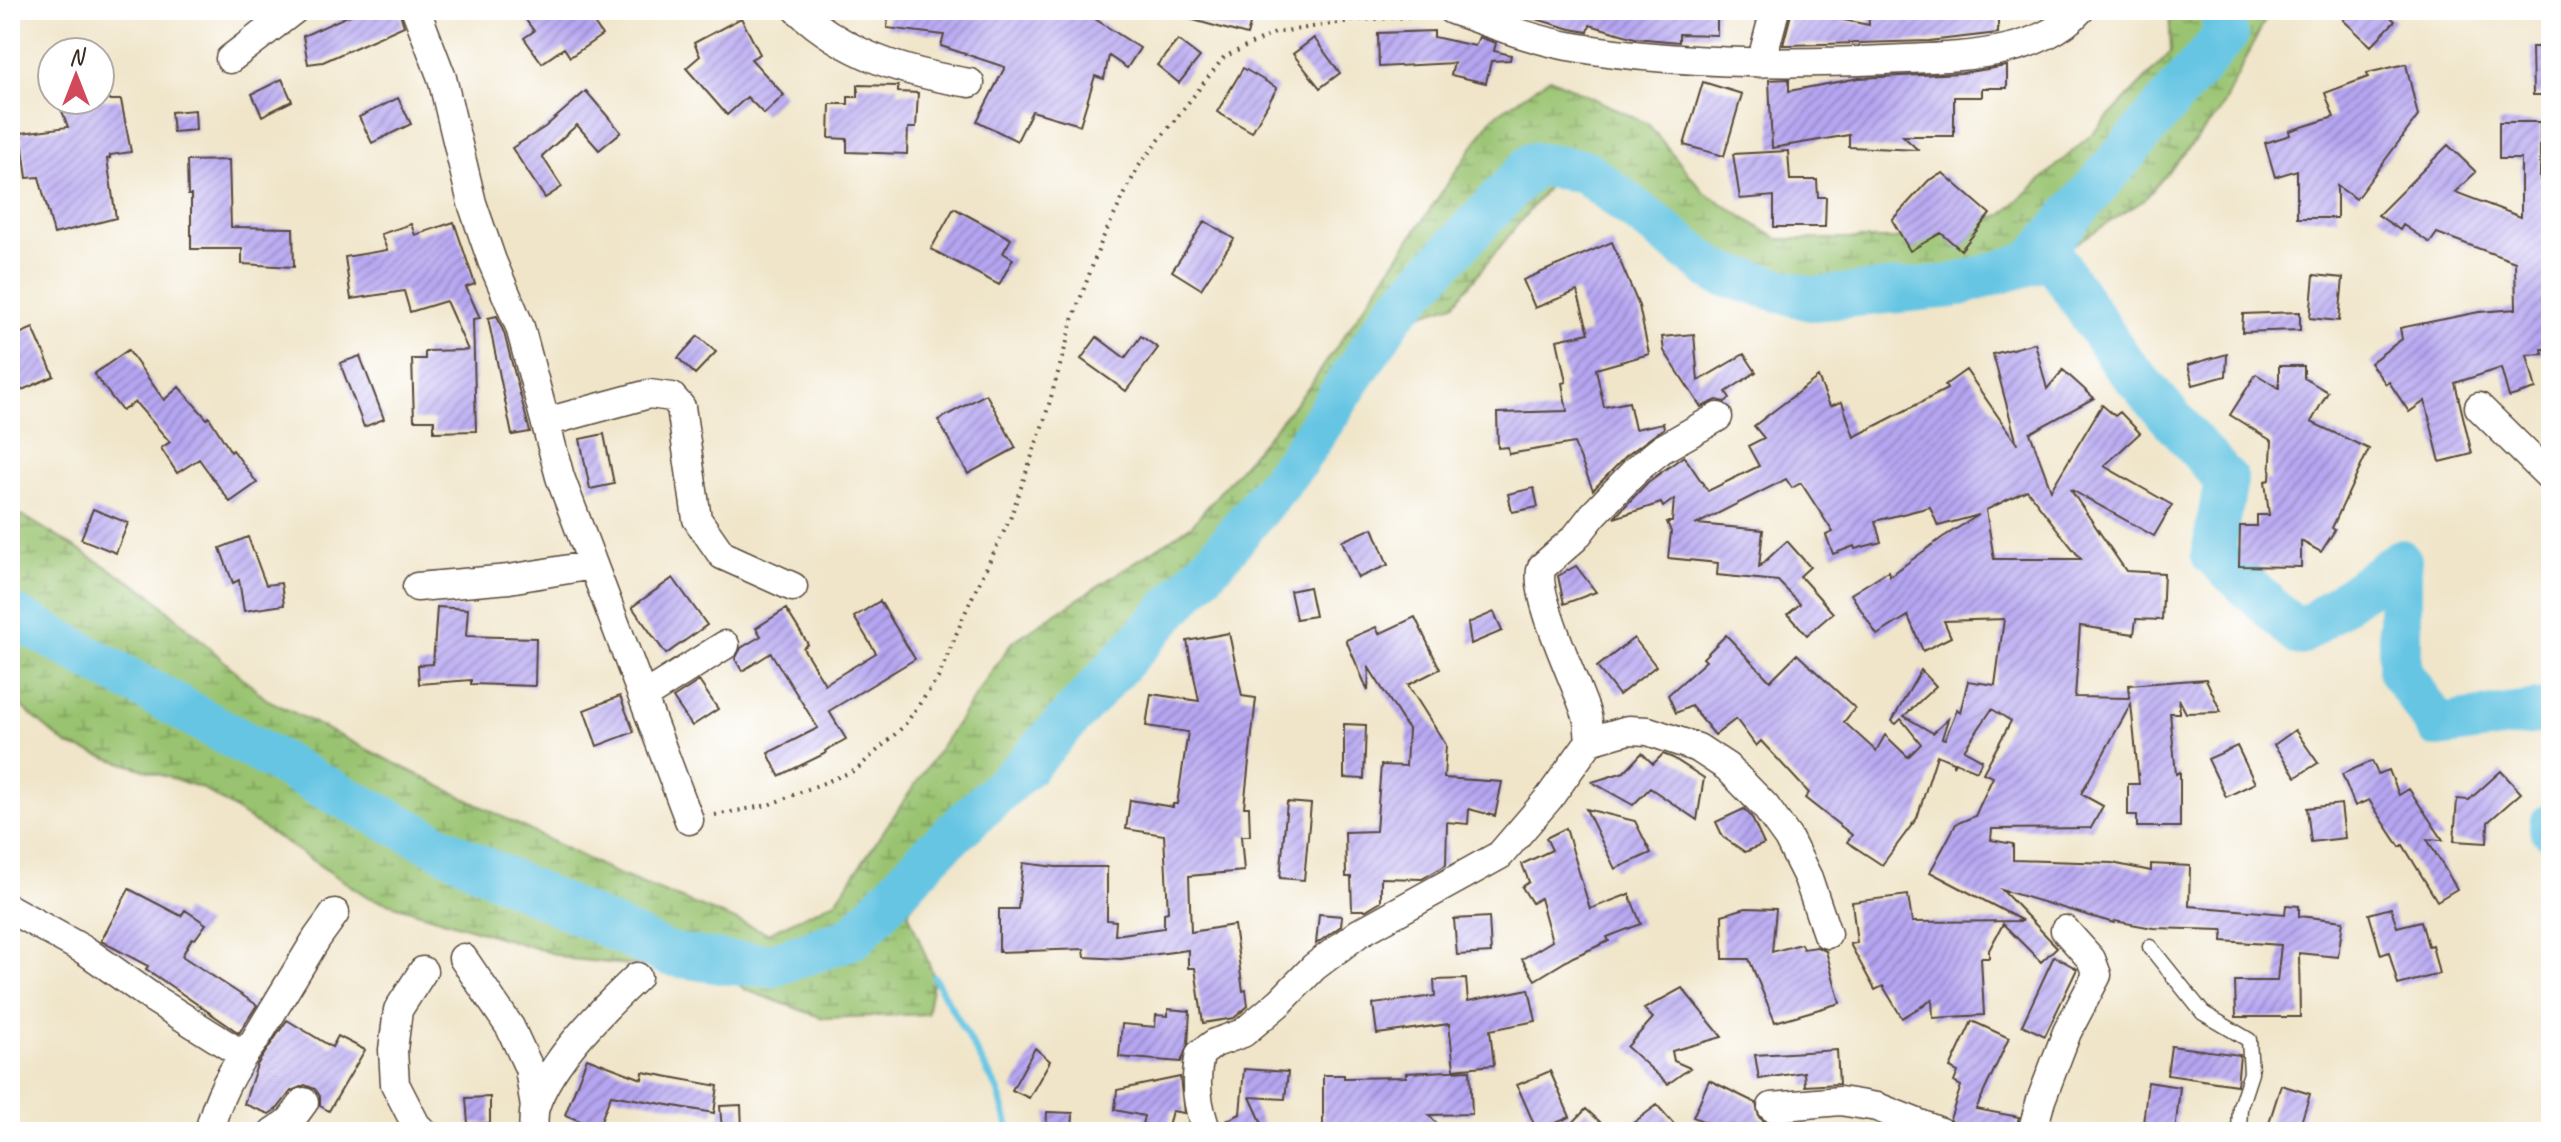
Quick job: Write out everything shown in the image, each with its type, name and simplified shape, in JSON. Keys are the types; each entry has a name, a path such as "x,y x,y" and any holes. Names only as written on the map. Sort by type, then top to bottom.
{"street":[{"path":"230,59 294,10"},
{"path":"416,10 442,78 472,203 520,327 560,477 689,820"},
{"path":"798,10 837,41 877,60 922,75 970,83"},
{"path":"1761,63 1775,10"},
{"path":"1465,13 1517,35 1569,46 1761,63 1934,57 2008,49 2063,26 2080,10"},
{"path":"546,422 649,394 672,397 681,407 697,519 722,555 793,587"},
{"path":"2479,407 2551,478"},
{"path":"1590,741 1588,718 1545,604 1539,573 1637,469 1662,449 1718,417"},
{"path":"417,587 509,579 593,565"},
{"path":"644,696 725,645"},
{"path":"1207,1132 1198,1106 1196,1076 1200,1054 1215,1043 1243,1033 1281,1001 1314,967 1359,933 1500,855 1549,798 1590,741 1628,730 1648,731 1698,748 1727,767 1765,806 1788,838 1808,878 1827,934"},
{"path":"10,909 86,951 154,999 243,1055"},
{"path":"209,1132 216,1104 243,1055 335,913"},
{"path":"2032,1132 2067,1032 2097,975 2091,959 2065,930"},
{"path":"463,958 510,1027 529,1068 534,1120"},
{"path":"423,971 398,1010 393,1050 395,1084 416,1125 423,1132"},
{"path":"534,1120 556,1067 602,1010 637,977"},
{"path":"1772,1107 1840,1101 1877,1107 1940,1132"},
{"path":"273,1132 290,1121 304,1102"}],"lane":[{"path":"2150,947 2203,1013 2249,1040 2251,1073 2240,1107 2239,1132"}],"path":[{"path":"689,820 768,805 856,770 904,726 938,678 1010,519 1045,418 1076,310 1102,240 1138,167 1224,57 1275,33 1357,20 1465,13"}],"green space":[{"path":"2169,10 2270,10 2219,113 2144,200 2022,278 1908,299 1734,282 1572,157 1454,304 1384,326 1236,543 1100,673 1069,729 1008,773 908,912 934,977 927,1014 823,1018 746,990 726,975 571,959 368,897 202,788 67,745 10,697 10,512 25,517 149,593 266,699 615,873 768,933 836,901 1012,642 1192,525 1310,386 1493,117 1550,78 1648,124 1703,191 1777,239 1895,239 2002,215 2092,134 2171,52"}],"building":[{"path":"361,10 399,10 404,26 323,62 308,64 303,36"},
{"path":"541,10 585,10 602,35 570,57 564,48 542,63 524,38 534,31 526,20"},
{"path":"889,10 1081,10 1140,48 1127,68 1109,56 1104,79 1095,76 1080,125 1032,111 1017,141 977,121 1005,67 941,46 944,35 887,28"},
{"path":"1180,10 1254,10 1247,35 1179,16"},
{"path":"1504,10 1717,10 1717,35 1679,34 1679,42 1635,38 1590,25 1588,32 1571,29"},
{"path":"1792,10 1869,25 1868,11 1998,10 1998,33 1929,41 1783,45"},
{"path":"2353,10 2383,10 2395,21 2371,46 2343,20"},
{"path":"741,18 760,54 751,59 784,95 764,114 747,97 727,115 686,68 700,56 694,43"},
{"path":"1434,31 1434,37 1475,46 1479,37 1496,43 1494,51 1511,55 1510,60 1491,61 1486,83 1451,75 1454,63 1379,67 1378,33"},
{"path":"1314,38 1340,73 1320,88 1293,54"},
{"path":"1178,40 1200,57 1179,83 1157,65"},
{"path":"2532,47 2551,47 2551,95 2533,95"},
{"path":"2406,64 2418,116 2356,199 2337,186 2337,218 2297,218 2297,170 2275,177 2265,143 2290,135 2289,131 2334,117 2325,93 2368,77 2367,73"},
{"path":"2007,66 2007,88 1982,88 1982,97 1954,97 1954,136 1903,136 1918,150 1849,147 1849,135 1772,148 1769,80 1789,79 1789,91 1859,78 1962,73"},
{"path":"1243,68 1277,88 1252,132 1217,112"},
{"path":"282,79 292,101 262,116 252,94"},
{"path":"1703,82 1742,94 1724,156 1684,145"},
{"path":"858,85 898,86 898,92 918,93 916,128 908,128 907,154 847,152 847,139 829,138 830,104 848,104 848,97 858,97"},
{"path":"586,91 621,132 599,150 577,125 542,156 562,187 545,198 512,148 545,127"},
{"path":"398,98 411,124 372,143 359,117"},
{"path":"116,100 121,100 131,152 110,155 107,159 116,218 54,234 39,177 27,178 21,133 68,127 64,116 116,116"},
{"path":"195,110 196,130 173,132 171,112"},
{"path":"2499,122 2540,122 2540,181 2550,181 2548,264 2551,264 2551,349 2542,349 2543,354 2527,355 2536,389 2509,397 2501,368 2455,383 2472,454 2440,462 2425,401 2409,412 2389,382 2386,384 2370,363 2402,339 2400,328 2479,312 2516,309 2515,262 2437,233 2430,243 2403,225 2400,230 2378,215 2448,145 2476,172 2455,192 2521,217 2521,159 2499,159"},
{"path":"1788,151 1790,180 1817,180 1818,197 1826,197 1825,227 1774,227 1774,196 1740,199 1733,154"},
{"path":"229,160 231,227 293,228 294,267 242,264 242,249 191,249 191,195 188,195 187,161"},
{"path":"1943,173 1990,214 1961,250 1941,233 1910,251 1892,220 1929,180"},
{"path":"954,208 1011,239 1003,253 1013,259 999,285 931,249"},
{"path":"1205,221 1234,239 1201,289 1172,271"},
{"path":"454,222 475,284 466,287 480,318 473,319 476,431 434,432 434,420 414,420 412,359 425,359 425,351 468,350 446,301 410,312 404,291 351,299 345,257 387,250 381,234 411,224 415,235"},
{"path":"1612,242 1639,306 1649,354 1596,369 1604,407 1629,402 1635,429 1663,423 1664,428 1626,456 1593,490 1574,443 1509,454 1508,447 1498,448 1497,413 1567,411 1562,383 1566,382 1557,340 1589,333 1577,291 1535,308 1523,280"},
{"path":"2314,275 2343,278 2339,321 2310,318"},
{"path":"2300,312 2300,330 2242,332 2243,314"},
{"path":"497,316 530,432 512,435 488,318"},
{"path":"33,328 54,376 20,391 10,368 10,338"},
{"path":"1694,334 1698,381 1744,354 1756,372 1726,392 1730,398 1725,402 1717,400 1701,407 1664,351 1662,337"},
{"path":"698,336 716,352 695,374 678,358"},
{"path":"1141,336 1158,348 1126,391 1081,359 1097,337 1125,358"},
{"path":"2035,343 2047,389 2063,370 2094,398 2030,433 2051,490 2102,405 2115,416 2120,412 2140,433 2104,466 2172,505 2154,536 2070,489 2126,571 2164,573 2162,620 2136,619 2134,634 2080,626 2075,697 2130,698 2129,685 2206,679 2221,712 2186,713 2179,699 2179,713 2170,713 2176,774 2180,772 2180,827 2137,827 2137,815 2128,815 2128,784 2139,784 2131,704 2081,794 2103,806 2091,828 1992,829 1991,840 2013,844 2013,860 2112,863 2151,871 2151,864 2190,866 2189,906 2285,914 2286,905 2299,906 2299,916 2343,921 2338,957 2299,953 2300,1017 2236,1017 2235,981 2277,981 2281,945 2222,941 2223,930 2153,928 2114,923 2002,890 2057,947 2041,962 2003,924 1989,950 1989,958 1981,958 1984,1015 1933,1018 1932,1000 1902,1018 1883,986 1875,990 1850,944 1857,943 1852,902 1908,895 1912,922 2023,921 1930,872 1956,824 1975,816 1993,777 1983,773 2011,721 1992,709 1964,750 1982,760 1977,771 1955,762 1953,766 1953,762 1937,755 1917,818 1882,865 1847,842 1852,835 1805,798 1809,793 1761,741 1756,746 1736,719 1715,735 1691,706 1676,713 1668,695 1706,661 1703,658 1726,635 1770,681 1797,654 1855,708 1844,722 1876,751 1885,735 1908,757 1921,744 1901,719 1896,724 1892,721 1921,670 1936,686 1904,716 1933,733 1948,719 1942,738 1945,739 1957,709 1960,712 1968,681 1995,685 2004,619 1944,621 1951,637 1923,651 1908,616 1877,635 1851,594 1888,571 1890,576 1979,515 1938,526 1930,507 1875,521 1881,542 1855,549 1854,546 1833,554 1826,535 1833,532 1801,483 1792,488 1786,479 1697,524 1763,530 1759,567 1787,541 1810,567 1800,576 1833,613 1807,635 1788,614 1800,604 1778,581 1717,575 1718,563 1668,558 1671,532 1667,522 1672,522 1674,499 1663,507 1661,503 1614,518 1648,482 1684,456 1708,491 1759,466 1748,446 1764,438 1754,426 1818,377 1830,406 1842,402 1854,437 1947,389 1945,385 1966,370 2017,444 1993,354","holes":["2027,490 2081,559 1994,559 1986,510"]},
{"path":"128,350 164,400 179,387 207,419 209,417 231,452 233,450 257,483 230,502 199,459 177,473 161,448 170,442 135,402 122,411 94,374"},
{"path":"2227,354 2226,376 2193,385 2188,365"},
{"path":"360,356 384,419 364,427 340,363"},
{"path":"2279,366 2304,366 2304,378 2328,392 2311,422 2369,449 2332,528 2335,530 2321,552 2301,541 2301,567 2239,566 2240,526 2257,526 2257,515 2269,515 2265,481 2270,480 2272,441 2230,415 2256,374 2279,388"},
{"path":"986,394 1016,448 968,474 938,420"},
{"path":"604,434 614,484 590,489 580,439"},
{"path":"1534,488 1538,507 1512,512 1508,494"},
{"path":"93,509 128,523 116,553 81,539"},
{"path":"1373,528 1388,565 1358,578 1342,541"},
{"path":"248,537 266,585 281,583 284,605 244,611 239,580 233,583 220,548"},
{"path":"1576,566 1596,592 1564,604 1558,576"},
{"path":"673,578 707,625 666,654 632,607"},
{"path":"1309,587 1315,616 1296,619 1290,591"},
{"path":"880,601 915,659 829,711 846,739 826,753 779,776 768,753 818,728 771,653 742,671 735,659 741,648 761,636 756,628 786,609 808,644 803,648 825,684 876,653 854,617"},
{"path":"437,607 468,609 466,636 536,638 535,686 471,684 471,680 419,684 418,665 433,664"},
{"path":"1494,612 1502,631 1471,644 1468,623"},
{"path":"1415,617 1440,669 1408,685 1446,745 1444,778 1502,782 1495,816 1469,809 1468,824 1447,822 1446,865 1422,879 1381,878 1381,901 1366,910 1352,910 1351,877 1346,877 1345,832 1376,831 1381,765 1406,766 1408,729 1369,668 1368,691 1346,640 1376,627 1379,634"},
{"path":"1229,633 1242,696 1256,698 1244,807 1249,807 1250,836 1241,836 1244,871 1189,876 1191,932 1234,925 1248,1006 1234,1018 1203,1023 1195,968 1188,968 1188,950 1121,959 1085,957 1084,949 999,952 999,909 1018,909 1023,863 1056,867 1107,867 1107,920 1116,921 1115,935 1164,928 1164,913 1168,912 1164,835 1126,829 1130,800 1173,807 1177,804 1188,732 1146,726 1151,694 1199,701 1187,641"},
{"path":"1634,638 1656,666 1619,695 1597,667"},
{"path":"699,681 718,709 692,726 673,698"},
{"path":"620,696 634,732 597,746 584,710"},
{"path":"1344,724 1366,725 1364,779 1344,778"},
{"path":"2295,730 2318,763 2296,777 2274,745"},
{"path":"2237,746 2255,783 2226,797 2208,759"},
{"path":"1642,753 1653,764 1663,754 1673,758 1704,778 1697,820 1650,788 1633,805 1592,782 1624,772"},
{"path":"2372,761 2378,774 2389,770 2399,795 2409,789 2443,840 2427,839 2457,889 2437,901 2403,845 2400,847 2369,800 2355,806 2342,774"},
{"path":"2501,771 2521,793 2488,822 2487,843 2454,841 2457,799 2469,800"},
{"path":"1287,802 1311,804 1304,880 1280,878"},
{"path":"2341,804 2345,838 2311,842 2307,808"},
{"path":"1586,809 1635,821 1651,853 1615,869"},
{"path":"1744,809 1751,816 1764,844 1745,852 1723,837 1716,822"},
{"path":"1566,828 1590,909 1629,894 1641,924 1607,937 1609,941 1573,957 1535,980 1522,959 1552,941 1540,898 1532,903 1522,887 1529,882 1522,864 1552,850 1546,838"},
{"path":"129,889 181,916 185,910 206,924 195,939 192,938 182,956 257,1005 239,1033 146,969 148,966 101,941"},
{"path":"1746,908 1776,909 1772,952 1801,944 1803,949 1817,947 1826,951 1840,1003 1775,1022 1749,959 1723,959 1722,915"},
{"path":"2391,908 2397,927 2421,921 2428,946 2432,945 2439,974 2398,985 2389,952 2381,955 2369,914"},
{"path":"1319,914 1342,916 1341,926 1316,944"},
{"path":"1489,917 1491,953 1457,955 1454,919"},
{"path":"2054,956 2077,969 2045,1036 2022,1025"},
{"path":"1466,979 1468,1001 1529,989 1536,1021 1490,1030 1494,1065 1454,1069 1449,1024 1377,1034 1373,1004 1435,996 1434,980"},
{"path":"1682,988 1722,1037 1672,1051 1674,1061 1690,1068 1668,1084 1627,1047 1653,1018 1644,1009"},
{"path":"1168,1009 1190,1011 1188,1044 1181,1062 1119,1057 1122,1024 1155,1027 1156,1015 1168,1016"},
{"path":"287,1020 332,1047 338,1036 365,1050 329,1111 320,1106 320,1096 315,1089 305,1085 291,1091 269,1114 244,1104 257,1065"},
{"path":"1972,1021 2009,1038 1976,1109 2019,1117 2015,1132 1968,1132 1956,1128 1950,1119 1961,1086 1954,1082 1958,1072 1950,1068"},
{"path":"2171,1046 2240,1055 2237,1085 2167,1075"},
{"path":"1035,1048 1050,1061 1029,1098 1012,1090"},
{"path":"1837,1050 1839,1084 1805,1086 1804,1072 1759,1079 1755,1055"},
{"path":"587,1058 642,1079 643,1072 718,1086 714,1113 611,1095 598,1128 565,1115"},
{"path":"1244,1069 1288,1072 1285,1099 1250,1097 1266,1132 1224,1132 1222,1123 1240,1114"},
{"path":"1470,1070 1472,1114 1429,1115 1445,1132 1332,1132 1332,1126 1323,1126 1323,1075 1344,1075 1344,1078 1406,1077 1406,1073"},
{"path":"1550,1071 1570,1117 1537,1131 1517,1085"},
{"path":"1180,1077 1184,1113 1172,1111 1167,1130 1142,1124 1144,1116 1115,1110 1117,1090"},
{"path":"1709,1080 1756,1103 1759,1117 1766,1123 1778,1124 1774,1132 1748,1132 1734,1125 1729,1132 1693,1117"},
{"path":"2148,1082 2180,1087 2175,1132 2142,1132"},
{"path":"2281,1085 2310,1094 2298,1132 2266,1132"},
{"path":"490,1097 490,1123 468,1124 466,1098"},
{"path":"741,1105 742,1129 722,1130 720,1106"},
{"path":"1657,1105 1681,1132 1621,1132"},
{"path":"1586,1109 1611,1132 1564,1132"},
{"path":"1047,1112 1073,1113 1072,1132 1046,1132"}],"waterway":[{"path":"10,614 313,781 480,867 668,954 728,963 773,965 854,937 929,856 1029,763 1226,548 1297,460 1394,313 1533,164 1584,171 1718,273 1811,299 1953,286 2031,263 2226,35 2221,10"},
{"path":"2053,258 2122,362 2226,480 2213,554 2299,634 2400,561 2400,671 2438,726 2551,710"},
{"path":"934,977 998,1090 1010,1132"}]}
